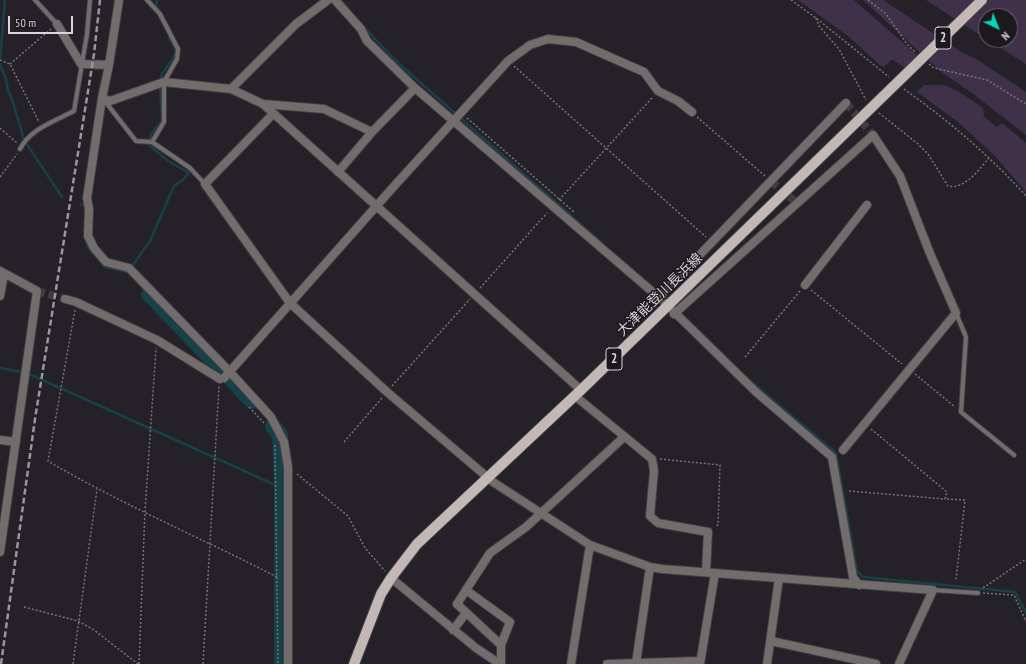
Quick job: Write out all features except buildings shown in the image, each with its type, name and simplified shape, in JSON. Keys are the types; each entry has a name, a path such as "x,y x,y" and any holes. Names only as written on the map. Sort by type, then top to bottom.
{"main road":[{"name":"大津能登川長浜線","path":"354,664 381,594 391,578 417,544 668,307 982,0"}],"street":[{"path":"119,0 110,65 102,98 87,198 90,209 88,236 94,248 106,262 129,268 224,376 271,417 284,442 288,467 288,664"},
{"path":"231,89 296,24 328,0"},
{"path":"335,0 361,29 367,41 415,88 458,116 552,208 668,307 756,392 832,457 853,577 859,585"},
{"path":"57,24 81,64 110,65"},
{"path":"224,376 508,61 530,45 548,39 576,42 644,72 658,91 678,101 692,112"},
{"path":"102,98 110,101 161,82 231,89 263,104 474,295 624,437 652,459 654,471 650,516 653,521 658,523 708,532 706,572"},
{"path":"338,172 372,132 415,88"},
{"path":"668,307 662,294 846,103"},
{"path":"263,104 324,109 372,132"},
{"path":"273,114 205,184 290,303 387,392 488,478 541,514 590,544 650,567 933,590 899,664"},
{"path":"668,307 873,135 900,176 929,252 956,313 843,450"},
{"path":"805,285 867,205"},
{"path":"0,296 2,272 37,291 0,552"},
{"path":"66,299 76,302 157,340 224,376"},
{"path":"501,645 457,604 490,553 526,527 624,437"},
{"path":"0,440 16,442"},
{"path":"572,664 590,544"},
{"path":"636,663 650,567"},
{"path":"607,664 700,662 715,573"},
{"path":"391,578 452,630 500,664"},
{"path":"767,664 780,578"},
{"path":"466,590 510,622 501,645 500,664"},
{"path":"452,630 466,613"},
{"path":"771,641 876,664"}],"lane":[{"path":"35,0 57,24"},
{"path":"22,146 27,139 42,128 74,111 87,34 90,0"},
{"path":"147,0 157,10 178,49 177,59 161,82 164,122 150,142"},
{"path":"102,98 136,141 150,142 190,168 205,184"},
{"path":"956,313 966,337 961,412 1014,455"},
{"path":"933,590 978,593"}],"path":[{"path":"791,0 816,18 891,80"},
{"path":"868,0 886,14 907,44 918,54"},
{"path":"816,18 819,26 842,55 866,100"},
{"path":"10,64 57,24"},
{"path":"0,60 10,64 42,128"},
{"path":"508,61 711,242"},
{"path":"928,63 934,68 987,80 1026,104"},
{"path":"901,87 940,114 968,138 1026,196"},
{"path":"458,116 559,200 658,91"},
{"path":"692,112 771,182"},
{"path":"879,113 918,144 928,154 948,186 954,187 961,185 989,158"},
{"path":"0,128 22,146 0,177"},
{"path":"344,442 552,208"},
{"path":"745,357 805,285 961,412"},
{"path":"76,302 48,461 97,489 146,511 277,577"},
{"path":"138,664 157,340"},
{"path":"204,664 210,543 224,376"},
{"path":"244,401 265,424"},
{"path":"864,424 947,492 945,499"},
{"path":"275,443 278,664"},
{"path":"652,459 720,465 718,525 708,532"},
{"path":"288,467 348,516 365,548 391,578"},
{"path":"72,664 97,489"},
{"path":"849,491 965,500 956,580"},
{"path":"984,586 1026,559"},
{"path":"978,593 1014,595 1026,622"},
{"path":"24,607 78,621 94,630 138,664"}],"shaded area":[{"path":"798,0 854,0 918,56 905,68 892,59 884,67 881,66 848,36"},
{"path":"863,0 883,0 961,52 976,59 1026,92 1026,135 972,93 940,71"},
{"path":"926,0 1026,0 1026,64 1001,48 1018,48 1018,8 978,8 978,34"},
{"path":"924,85 944,85 961,93 983,108 984,117 997,127 1002,123 1026,143 1026,192 994,155 958,122 917,92"}],"waterway":[{"path":"0,60 5,0"},
{"path":"156,11 157,0"},
{"path":"341,0 352,13"},
{"path":"363,26 395,60 604,245"},
{"path":"86,241 88,247 105,267 128,272 150,241 174,186 183,180 189,173 168,161 149,145 151,134 162,121 160,85 162,74 175,55 176,50 169,37"},
{"path":"0,64 6,79 8,91 12,99 24,140 62,197"},
{"path":"81,204 87,207"},
{"path":"149,294 252,401"},
{"path":"0,368 27,373 282,488"},
{"path":"748,379 836,453 857,571 863,577 1015,592 1026,613"},
{"path":"273,426 280,435 282,488 282,664"}],"tunnel":[{"path":"846,103 873,135"},
{"path":"771,181 798,204"},
{"path":"37,291 65,299"}],"railway":[{"path":"1,664 35,419 94,54 100,0"}]}
